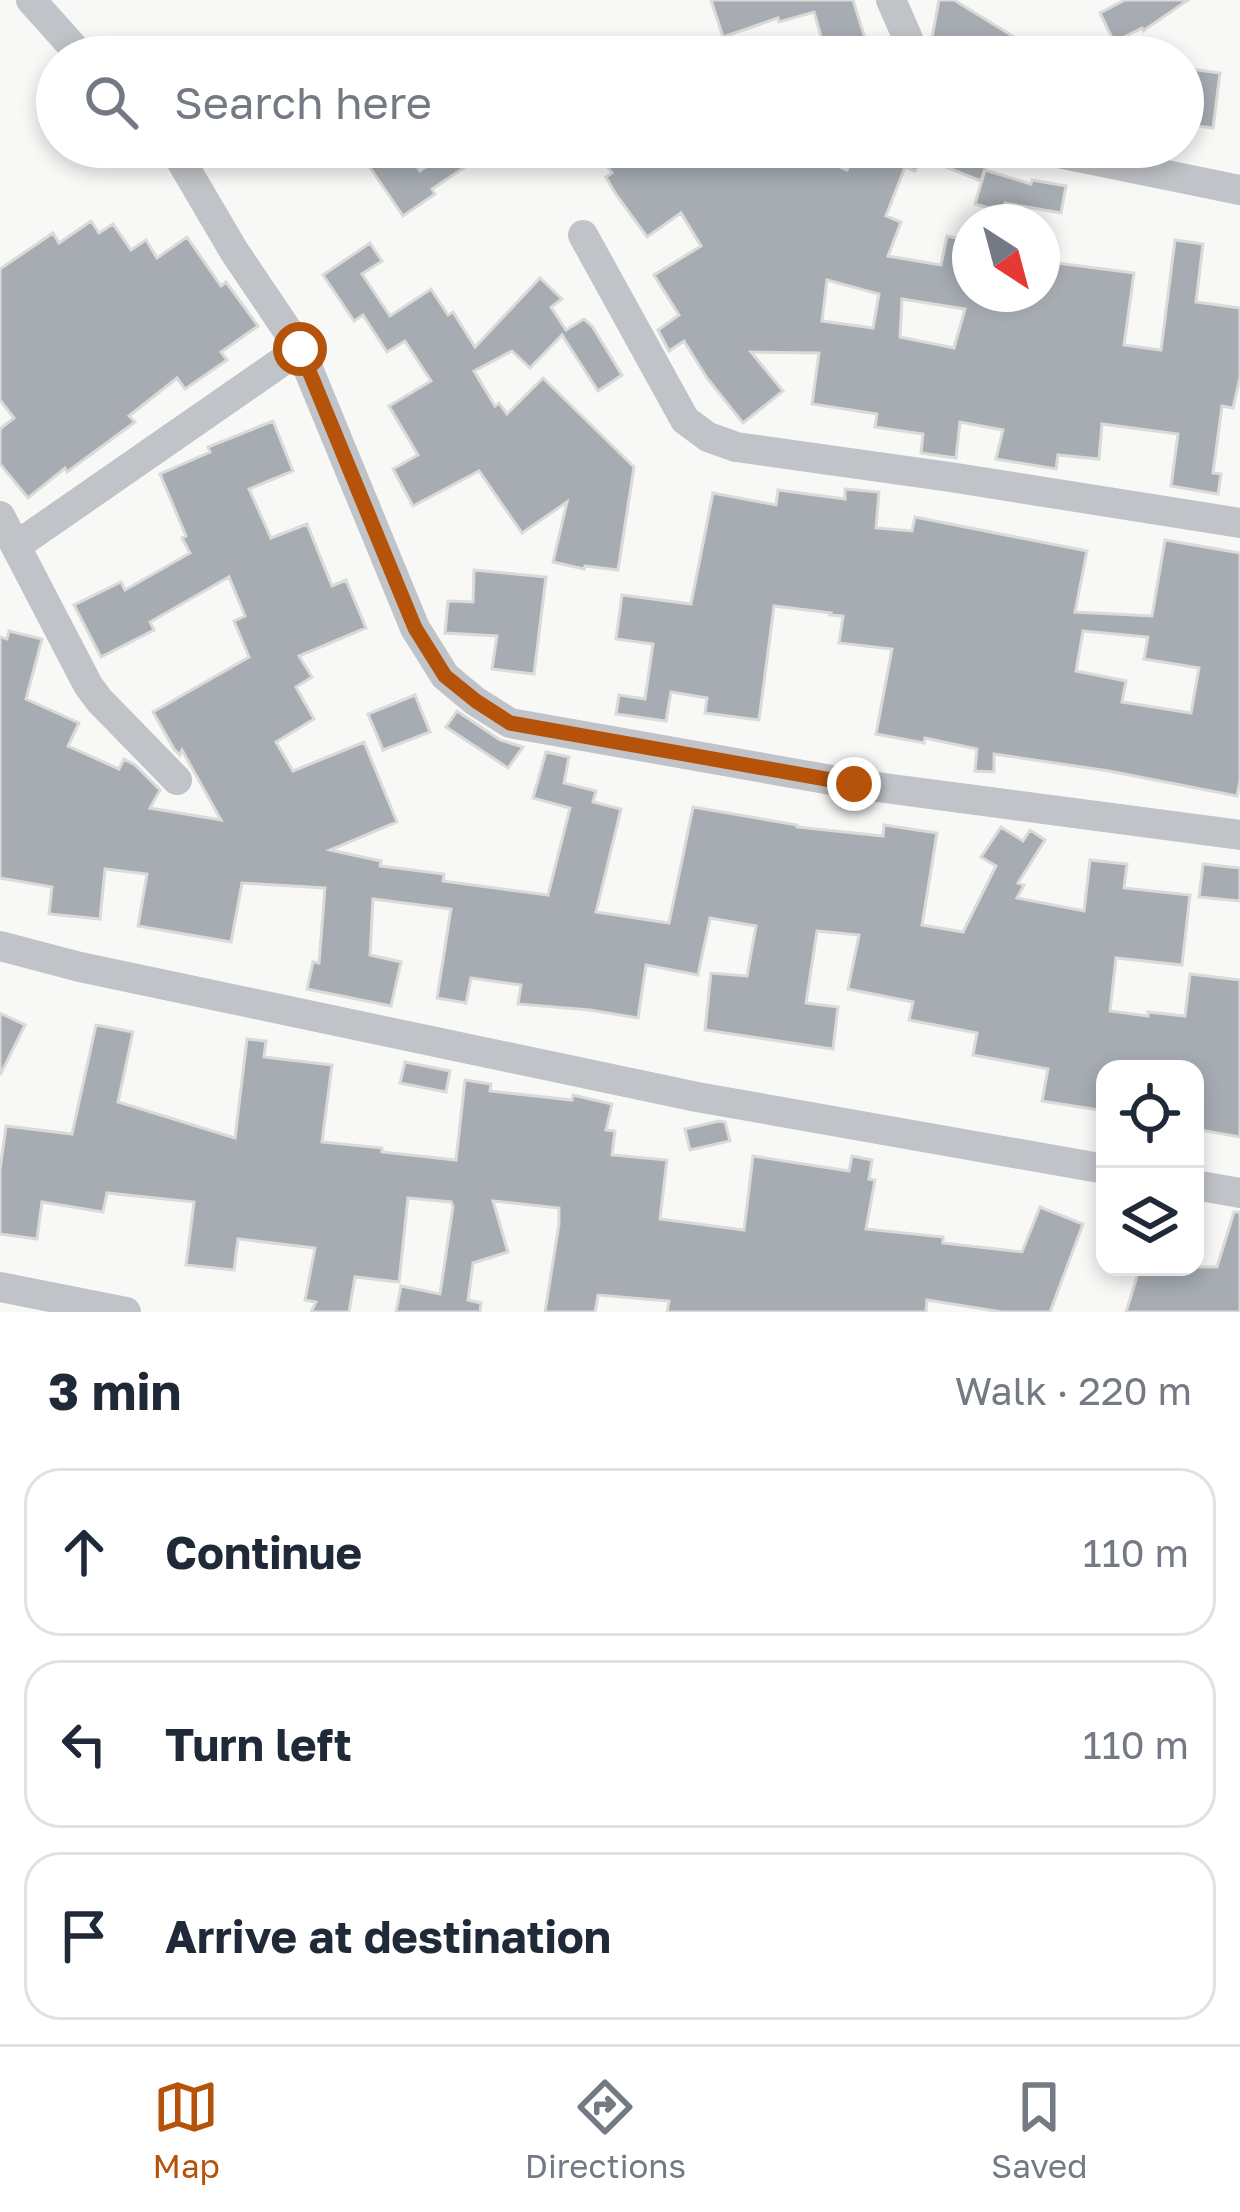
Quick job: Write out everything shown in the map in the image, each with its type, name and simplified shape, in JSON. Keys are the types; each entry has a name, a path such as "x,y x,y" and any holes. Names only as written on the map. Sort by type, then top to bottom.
{"street":[{"path":"31,0 63,36"},
{"path":"891,0 907,36"},
{"path":"185,168 300,349 415,628 445,676 510,723 854,784 1240,835"},
{"path":"1132,168 1240,190"},
{"path":"583,235 685,420 708,437 736,447 1240,524"},
{"path":"16,546 300,349"},
{"path":"0,516 88,685 177,780"},
{"path":"0,946 697,1097 1099,1168"},
{"path":"1204,1187 1240,1193"},
{"path":"0,1287 126,1312"}],"building":[{"path":"711,0 853,0 864,36 821,36 814,12 723,36"},
{"path":"939,0 954,0 1013,36 932,36"},
{"path":"1125,0 1188,0 1143,31 1126,36 1111,36 1100,13"},
{"path":"1204,71 1220,73 1213,128 1204,127"},
{"path":"370,168 464,168 432,189 435,194 403,216"},
{"path":"609,168 905,168 886,216 901,222 888,256 941,265 947,236 952,237 952,307 902,299 900,337 954,348 964,312 1060,312 1060,263 1134,273 1124,345 1161,350 1175,240 1203,244 1196,302 1240,308 1240,377 1233,408 1222,406 1213,473 1221,474 1218,494 1171,486 1178,434 1102,424 1099,459 1058,455 1056,469 996,459 1003,430 960,422 956,458 921,453 923,434 875,427 877,414 812,404 819,353 751,352 783,391 743,423 684,341 669,351 658,330 679,315 654,275 701,246 681,213 647,237 606,177 612,173","holes":["827,280 879,294 873,328 822,321"]},
{"path":"948,168 985,168 981,181"},
{"path":"985,170 1031,184 1032,180 1066,186 1061,213 1060,204 975,204"},
{"path":"91,221 99,233 113,224 131,250 146,240 157,258 187,237 221,286 226,282 258,326 221,352 227,360 185,389 177,378 129,416 135,422 28,498 0,464 0,429 14,418 0,400 0,269 53,233 59,243"},
{"path":"370,243 382,261 362,274 390,316 431,289 448,315 453,312 475,347 540,278 562,299 551,307 566,330 584,319 592,326 622,375 598,391 562,335 530,368 512,351 474,371 495,406 499,403 507,414 543,378 634,467 618,570 553,562 567,502 522,533 479,471 413,506 393,469 418,455 389,406 431,381 405,341 387,352 363,315 354,321 323,275"},
{"path":"273,421 293,471 249,489 271,538 307,524 332,586 346,580 366,628 299,656 312,677 296,687 314,719 276,742 293,771 364,742 397,822 330,850 381,861 380,866 444,874 443,881 548,895 570,808 533,798 546,752 569,757 564,783 596,791 593,802 621,809 596,912 669,923 693,807 797,827 883,836 884,825 937,833 922,925 963,932 996,866 981,857 1001,827 1023,841 1030,830 1045,840 1018,883 1024,885 1017,898 1084,911 1090,860 1127,864 1124,888 1190,895 1182,965 1116,958 1110,1011 1185,1016 1190,974 1240,980 1240,1137 1204,1131 1204,1060 1096,1060 1096,1110 1042,1101 1048,1069 973,1055 977,1033 909,1020 913,1002 848,989 859,935 817,931 806,1003 838,1007 833,1049 705,1030 711,973 747,976 756,926 710,918 698,975 646,965 638,1018 518,1004 521,985 471,978 466,1003 437,998 451,909 373,899 370,955 401,962 391,1006 307,989 313,962 319,963 325,888 242,883 231,942 138,926 147,874 105,869 100,919 49,914 52,887 0,878 0,637 7,639 9,631 42,639 26,699 79,723 68,746 119,769 124,759 135,765 160,790 150,808 221,820 182,750 180,755 174,749 153,712 249,657 234,621 245,616 229,577 150,622 154,630 101,657 74,605 121,582 125,590 190,553 160,474 210,452 208,447"},
{"path":"845,489 879,492 876,528 912,531 915,517 1087,551 1075,612 1152,616 1165,540 1240,553 1237,796 994,754 994,772 975,771 977,749 876,734 892,649 839,643 843,616 831,613 774,606 759,720 705,713 707,698 671,692 666,721 616,714 619,695 645,699 653,644 616,639 622,595 691,604 713,493 776,505 778,490 845,499","holes":["1083,631 1148,637 1144,659 1199,668 1191,713 1122,702 1126,681 1076,671"]},
{"path":"474,570 546,577 534,674 492,669 497,636 445,633 448,601 473,602"},
{"path":"415,695 430,732 383,750 368,714"},
{"path":"457,711 500,740 523,747 508,768 446,727"},
{"path":"1203,864 1240,868 1240,901 1199,897"},
{"path":"0,1013 25,1025 0,1075"},
{"path":"96,1025 133,1032 118,1102 235,1138 247,1039 266,1041 264,1057 332,1065 322,1142 456,1160 465,1080 491,1084 490,1091 572,1100 573,1095 612,1104 606,1130 615,1131 612,1155 667,1160 660,1219 744,1230 753,1156 849,1171 852,1156 872,1160 869,1179 875,1180 866,1229 1022,1252 1040,1207 1083,1224 1050,1312 1002,1312 927,1300 926,1312 667,1312 669,1301 598,1295 595,1312 545,1312 559,1208 493,1201 508,1252 473,1263 468,1300 481,1303 480,1312 396,1312 401,1286 440,1294 453,1207 451,1202 408,1198 399,1282 355,1277 349,1312 311,1312 316,1302 305,1300 315,1248 238,1239 234,1270 186,1265 194,1202 107,1193 103,1212 42,1202 37,1239 0,1234 6,1126 72,1134"},
{"path":"405,1062 450,1071 446,1092 400,1083"},
{"path":"725,1122 730,1141 690,1150 685,1129"},
{"path":"1234,1212 1240,1212 1240,1312 1126,1312 1137,1276 1204,1276 1204,1267 1217,1267"}],"route":[{"path":"300,349 415,628 445,676 476,701 510,723 854,784"}]}
